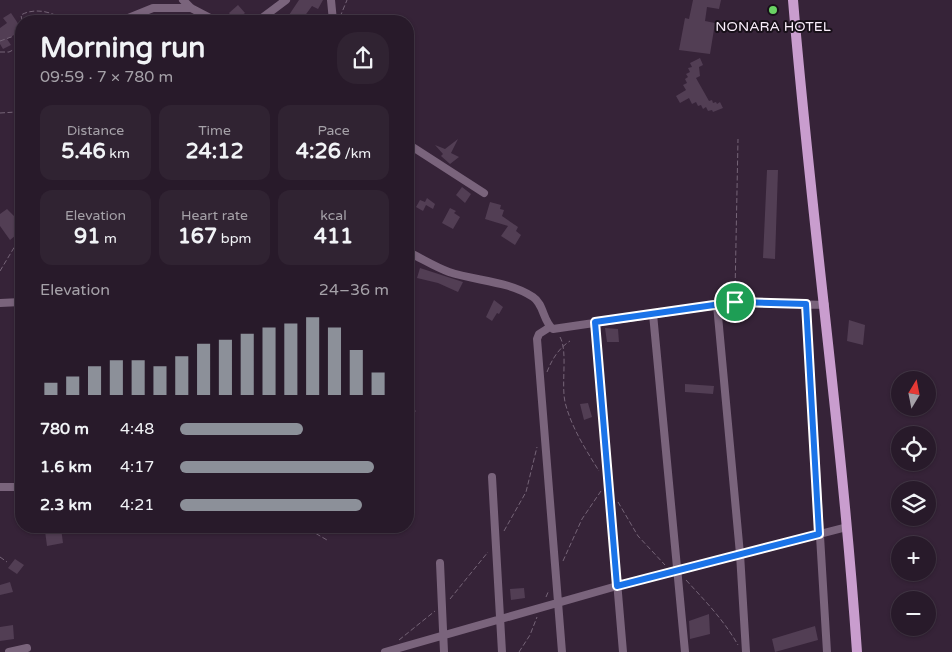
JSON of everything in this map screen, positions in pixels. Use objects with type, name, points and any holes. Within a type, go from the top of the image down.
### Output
[{"type":"main road","points":[[793,0],[803,118],[825,305],[847,527],[856,652]]},
{"type":"street","points":[[183,0],[191,8],[204,15]]},
{"type":"street","points":[[266,15],[286,0]]},
{"type":"street","points":[[332,0],[334,15]]},
{"type":"street","points":[[136,15],[153,8],[191,8]]},
{"type":"street","points":[[414,148],[484,193]]},
{"type":"street","points":[[414,255],[447,272],[502,285],[535,298],[544,311],[550,327]]},
{"type":"street","points":[[562,652],[537,339],[539,334],[550,327],[553,329],[735,302],[825,305]]},
{"type":"street","points":[[0,304],[15,303]]},
{"type":"street","points":[[806,304],[827,652]]},
{"type":"street","points":[[717,305],[740,554],[746,652]]},
{"type":"street","points":[[653,314],[685,652]]},
{"type":"street","points":[[595,322],[623,652]]},
{"type":"street","points":[[492,477],[502,652]]},
{"type":"street","points":[[0,487],[15,487]]},
{"type":"street","points":[[385,652],[617,586],[847,527]]},
{"type":"street","points":[[440,563],[444,652]]},
{"type":"street","points":[[9,652],[27,648]]},
{"type":"path","points":[[341,15],[347,0]]},
{"type":"path","points":[[21,15],[27,12],[52,13],[55,15]]},
{"type":"path","points":[[0,41],[15,36]]},
{"type":"path","points":[[0,52],[9,52],[15,49]]},
{"type":"path","points":[[0,113],[15,112]]},
{"type":"path","points":[[735,302],[738,139]]},
{"type":"path","points":[[0,271],[15,246]]},
{"type":"path","points":[[315,533],[327,540]]},
{"type":"path","points":[[0,557],[7,562]]},
{"type":"path","points":[[677,570],[707,600],[728,628],[741,652]]},
{"type":"building","points":[[299,0],[323,0],[318,9],[312,6],[305,15],[289,15]]},
{"type":"building","points":[[693,0],[721,0],[719,9],[707,7],[705,21],[715,23],[710,54],[679,50],[685,18],[689,19]]},
{"type":"building","points":[[238,5],[245,13],[242,15],[230,15],[229,13]]},
{"type":"building","points":[[11,13],[15,19],[15,34],[7,39],[11,45],[3,49],[0,44],[0,28],[7,23],[3,18]]},
{"type":"building","points":[[700,58],[703,65],[699,67],[700,76],[696,78],[709,101],[712,100],[713,103],[716,102],[717,104],[720,102],[723,108],[713,112],[712,110],[708,111],[706,107],[703,109],[696,102],[692,104],[689,98],[680,103],[676,96],[686,90],[683,85],[687,83],[685,79],[688,77],[686,74],[690,72],[688,68],[692,67],[690,63]]},
{"type":"building","points":[[458,139],[451,153],[459,157],[450,164],[441,156],[443,154],[435,145],[445,149]]},
{"type":"building","points":[[767,170],[778,170],[775,259],[763,258]]},
{"type":"building","points":[[462,187],[471,194],[465,203],[456,195]]},
{"type":"building","points":[[427,198],[435,204],[433,209],[426,205],[423,211],[416,207],[420,200],[425,202]]},
{"type":"building","points":[[490,202],[501,205],[500,209],[504,210],[502,216],[518,227],[516,231],[521,235],[515,245],[501,236],[508,226],[485,219]]},
{"type":"building","points":[[450,208],[456,211],[454,213],[460,217],[453,229],[442,223]]},
{"type":"building","points":[[7,209],[15,217],[15,236],[10,240],[0,226],[0,214]]},
{"type":"building","points":[[420,268],[463,282],[458,292],[438,283],[417,278]]},
{"type":"building","points":[[494,300],[503,307],[492,321],[486,317]]},
{"type":"building","points":[[849,320],[865,325],[863,345],[847,341]]},
{"type":"building","points":[[605,328],[618,329],[619,342],[607,342]]},
{"type":"building","points":[[685,384],[714,386],[713,394],[685,392]]},
{"type":"building","points":[[588,403],[592,417],[584,420],[580,404]]},
{"type":"building","points":[[45,533],[62,533],[63,543],[47,546]]},
{"type":"building","points":[[15,559],[24,565],[17,574],[8,568]]},
{"type":"building","points":[[10,582],[13,592],[0,595],[0,585]]},
{"type":"building","points":[[524,588],[525,598],[511,600],[510,589]]},
{"type":"building","points":[[709,614],[710,634],[690,639],[689,621]]},
{"type":"building","points":[[13,625],[14,639],[0,641],[0,627]]},
{"type":"building","points":[[815,626],[818,640],[775,652],[772,639]]},
{"type":"place","name":"NONARA HOTEL","points":[[773,10]]},
{"type":"route","points":[[735,302],[806,304],[819,534],[617,586],[595,322],[735,302]]}]
